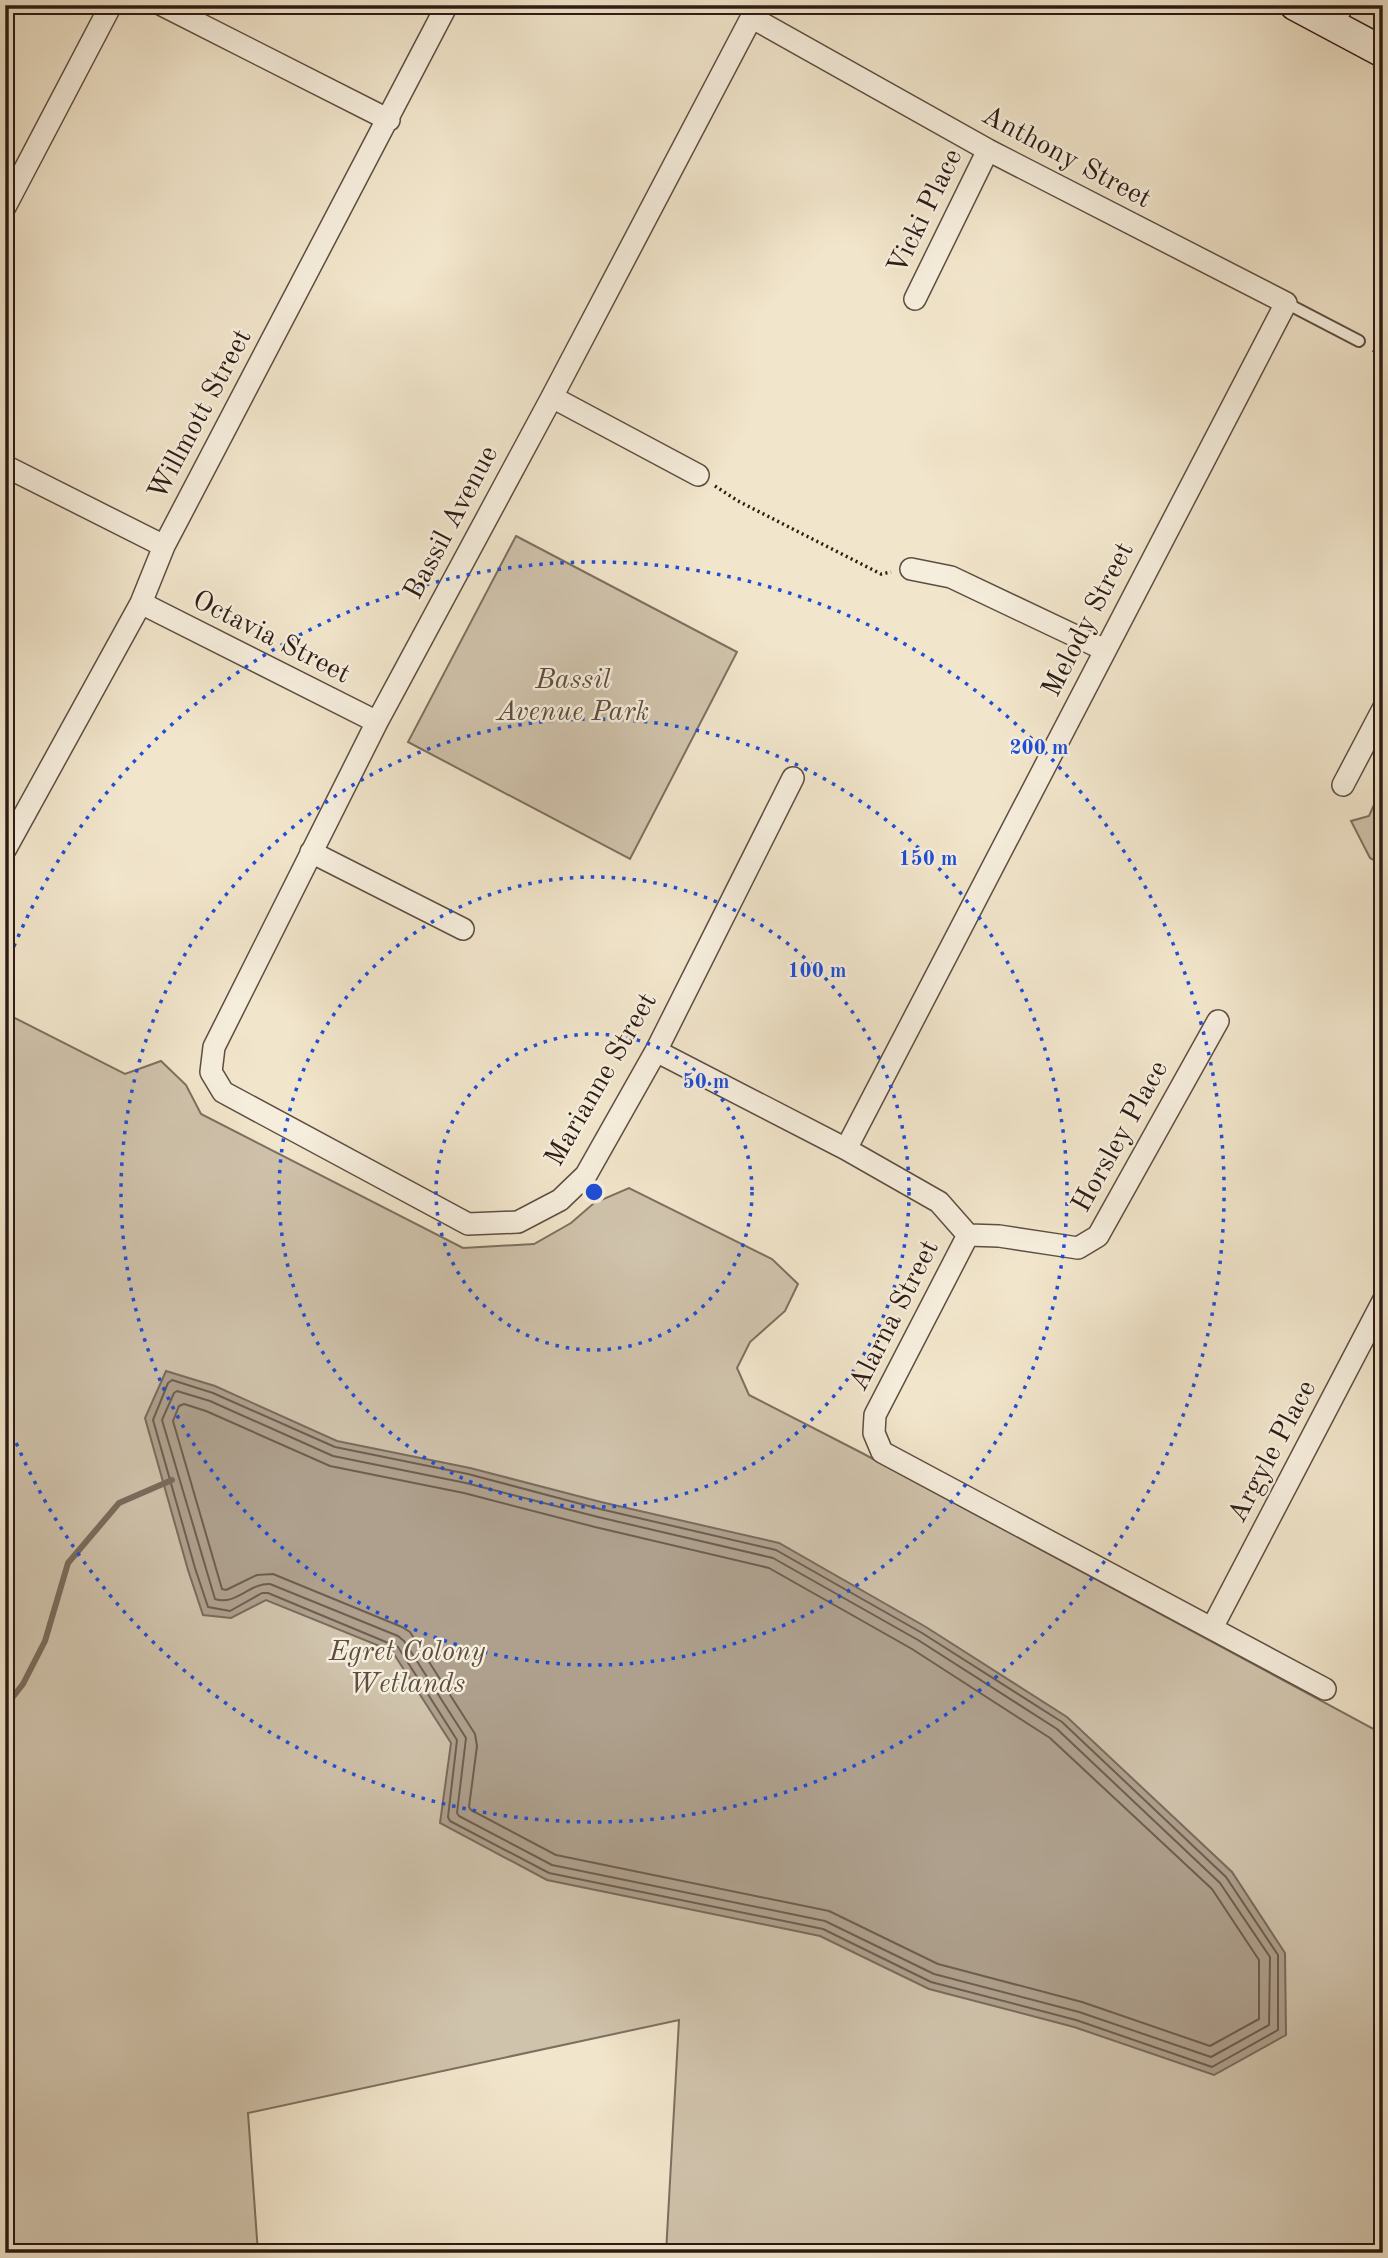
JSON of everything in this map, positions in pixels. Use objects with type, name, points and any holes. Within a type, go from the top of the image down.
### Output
[{"type":"main road","points":[[1295,5],[1338,15],[1383,52]]},
{"type":"street","points":[[5,208],[111,5]]},
{"type":"street","points":[[162,5],[388,120]]},
{"type":"street","name":"Willmott Street","points":[[7,842],[141,603],[164,546],[447,5]]},
{"type":"street","name":"Anthony Street","points":[[754,11],[988,149],[1286,303]]},
{"type":"street","name":"Bassil Avenue","points":[[211,1072],[214,1046],[377,722],[552,397],[754,11]]},
{"type":"street","name":"Vicki Place","points":[[915,299],[988,149]]},
{"type":"street","name":"Melody Street","points":[[846,1149],[1286,303]]},
{"type":"street","points":[[552,397],[698,475]]},
{"type":"street","points":[[5,466],[164,546]]},
{"type":"street","points":[[911,569],[951,577],[1105,650]]},
{"type":"street","name":"Octavia Street","points":[[141,603],[377,722]]},
{"type":"street","points":[[1343,785],[1383,709]]},
{"type":"street","name":"Marianne Street","points":[[211,1072],[223,1092],[468,1224],[518,1222],[560,1200],[586,1175],[656,1051],[793,778]]},
{"type":"street","points":[[312,852],[463,929]]},
{"type":"street","name":"Horsley Place","points":[[968,1235],[999,1236],[1078,1248],[1098,1236],[1218,1021]]},
{"type":"street","name":"Alarna Street","points":[[656,1051],[846,1149],[939,1202],[968,1235],[875,1415],[874,1433],[882,1452],[1325,1689]]},
{"type":"street","name":"Argyle Place","points":[[1212,1628],[1383,1301]]},
{"type":"lane","name":"Anthony Street","points":[[1286,303],[1359,341]]},
{"type":"path","points":[[698,475],[738,502],[881,573],[911,569]]},
{"type":"green space","name":"Bassil Avenue Park","points":[[516,536],[737,652],[630,859],[408,742]]},
{"type":"green space","points":[[1383,785],[1383,865],[1370,858],[1351,821],[1369,816]]},
{"type":"green space","name":"Egret Colony Wetlands","points":[[5,1013],[125,1074],[161,1061],[186,1085],[201,1114],[463,1248],[534,1244],[571,1223],[594,1203],[629,1188],[772,1259],[798,1284],[785,1311],[750,1342],[737,1368],[749,1395],[862,1453],[1383,1734],[1383,2253],[666,2253],[679,2020],[248,2113],[258,2253],[5,2253]]},
{"type":"water","points":[[166,1371],[215,1386],[337,1441],[470,1468],[601,1502],[779,1543],[926,1627],[1067,1717],[1232,1872],[1285,1953],[1286,2035],[1214,2075],[1074,2027],[929,1989],[820,1936],[547,1880],[440,1823],[451,1743],[392,1651],[266,1600],[231,1618],[203,1615],[145,1418]]},
{"type":"waterway","points":[[5,1707],[23,1684],[45,1641],[68,1563],[119,1503],[172,1480]]}]
